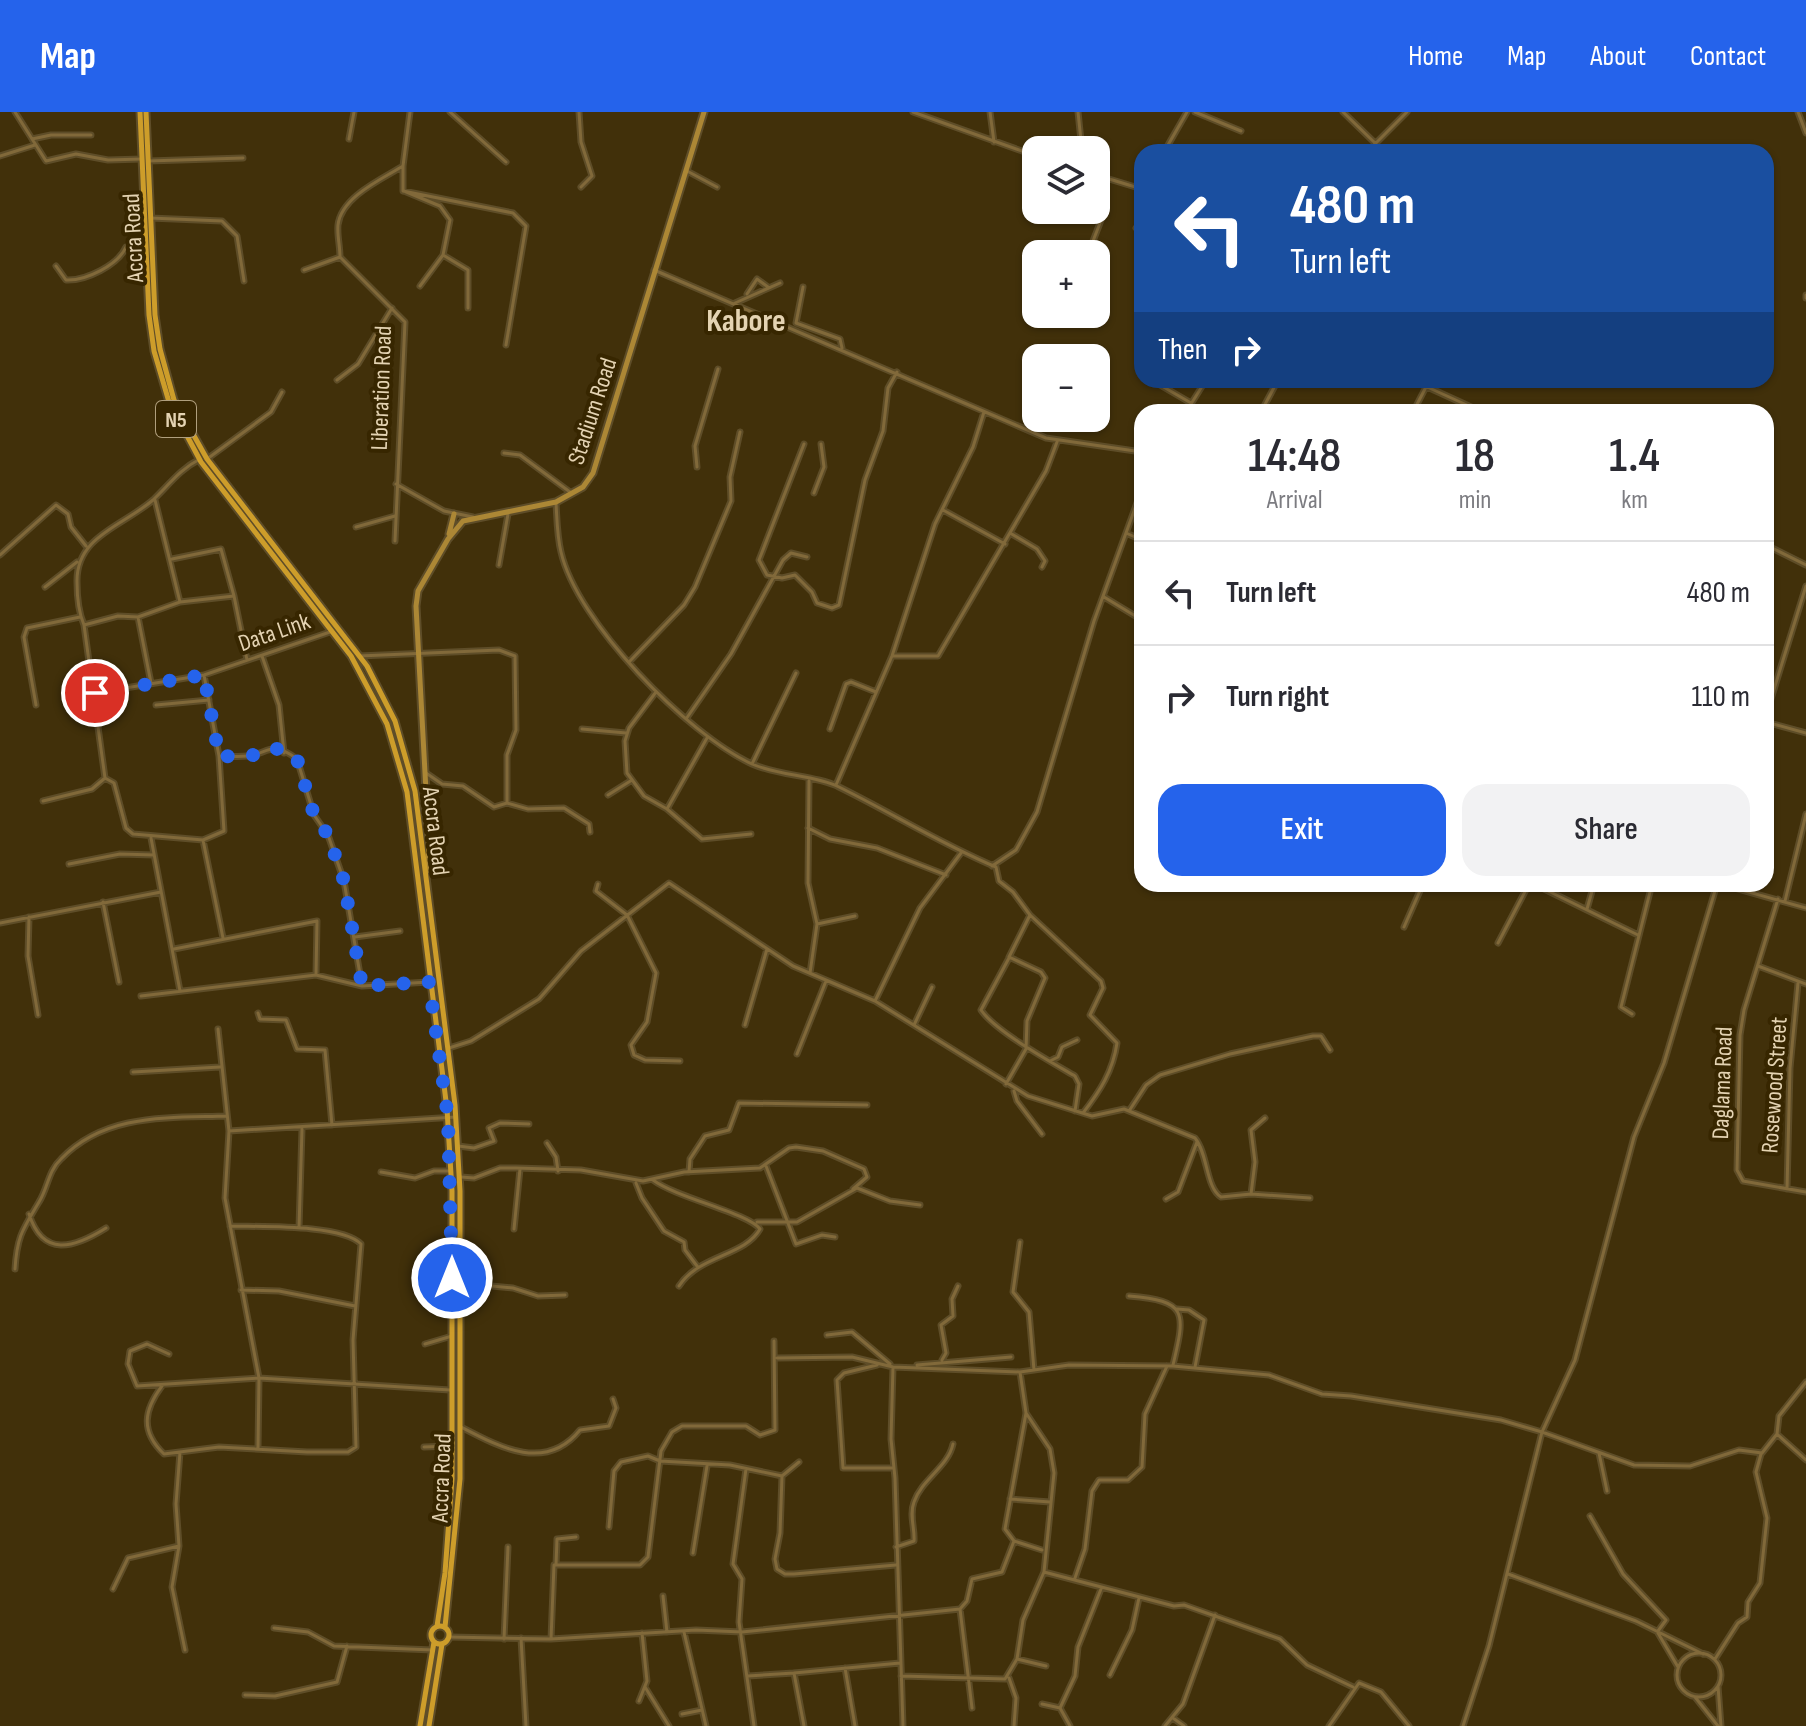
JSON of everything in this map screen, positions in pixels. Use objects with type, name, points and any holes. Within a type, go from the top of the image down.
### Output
[{"type":"main road","name":"Accra Road","points":[[140,112],[160,349],[182,419],[203,459],[359,656],[381,692],[405,752],[415,791],[456,1117],[460,1177],[461,1427],[458,1522],[445,1627],[449,1637]]},
{"type":"main road","name":"Accra Road","points":[[146,112],[145,246],[149,315],[159,372],[177,421],[333,631],[367,683],[387,724],[407,792],[448,1118],[451,1171],[454,1390],[450,1522],[437,1626],[431,1633],[434,1642],[420,1726]]},
{"type":"main road","name":"Stadium Road","points":[[473,517],[556,502],[573,494],[593,473],[704,112]]},
{"type":"main road","points":[[448,539],[454,514]]},
{"type":"main road","points":[[424,879],[429,834],[416,606],[418,591],[458,525],[473,517]]},
{"type":"main road","points":[[414,860],[429,834]]},
{"type":"main road","points":[[437,1626],[445,1627]]},
{"type":"main road","points":[[429,1726],[442,1644],[449,1637]]},
{"type":"main road","points":[[434,1642],[442,1644]]},
{"type":"street","points":[[15,112],[42,157],[51,162],[76,154],[108,160],[243,158]]},
{"type":"street","points":[[349,139],[354,112]]},
{"type":"street","points":[[403,191],[410,112]]},
{"type":"street","points":[[450,112],[506,162]]},
{"type":"street","points":[[579,112],[581,142],[592,176],[581,187]]},
{"type":"street","points":[[913,112],[1022,151]]},
{"type":"street","points":[[990,112],[994,142]]},
{"type":"street","points":[[1078,112],[1081,136]]},
{"type":"street","points":[[1169,144],[1187,112]]},
{"type":"street","points":[[1195,112],[1241,131]]},
{"type":"street","points":[[1343,112],[1375,143],[1407,112]]},
{"type":"street","points":[[1798,112],[1806,133]]},
{"type":"street","points":[[32,139],[51,135],[91,135]]},
{"type":"street","points":[[0,156],[35,145]]},
{"type":"street","points":[[304,270],[340,257],[338,225],[343,211],[375,181],[403,166]]},
{"type":"street","points":[[687,171],[717,187]]},
{"type":"street","points":[[1110,180],[1134,186]]},
{"type":"street","points":[[403,191],[440,206],[450,220],[443,255],[420,286]]},
{"type":"street","points":[[403,191],[513,213],[526,226],[506,345]]},
{"type":"street","points":[[150,218],[222,221],[237,236],[244,281]]},
{"type":"street","points":[[56,266],[66,280],[75,280],[115,264],[126,247],[145,246]]},
{"type":"street","points":[[443,255],[468,270],[468,308]]},
{"type":"street","name":"Liberation Road","points":[[340,257],[393,306],[405,322],[395,541]]},
{"type":"street","points":[[654,270],[1057,442],[1134,451]]},
{"type":"street","points":[[745,297],[757,279],[768,287]]},
{"type":"street","points":[[735,303],[780,283]]},
{"type":"street","points":[[803,287],[794,319],[843,341],[842,348]]},
{"type":"street","points":[[337,380],[358,364],[393,306]]},
{"type":"street","points":[[697,467],[695,446],[718,369]]},
{"type":"street","points":[[804,444],[779,515],[759,556],[763,572],[772,577],[795,575],[812,592],[817,603],[832,608],[839,605],[865,480],[883,431],[888,388],[897,372]]},
{"type":"street","points":[[1165,388],[1191,403],[1201,388]]},
{"type":"street","points":[[1429,388],[1464,404]]},
{"type":"street","points":[[105,778],[93,698],[95,693],[77,600],[79,561],[86,546],[154,498],[170,481],[271,412],[282,392]]},
{"type":"street","points":[[836,785],[892,656],[943,510],[984,412]]},
{"type":"street","points":[[630,661],[684,605],[695,587],[731,501],[730,477],[740,432]]},
{"type":"street","points":[[892,656],[938,656],[1046,471],[1057,442]]},
{"type":"street","points":[[814,493],[826,457],[821,444]]},
{"type":"street","points":[[504,453],[520,455],[573,494]]},
{"type":"street","points":[[396,484],[420,500],[454,514],[473,517]]},
{"type":"street","points":[[154,498],[180,602]]},
{"type":"street","points":[[556,502],[561,553],[586,610],[656,692],[707,738],[752,764],[809,781],[836,785],[961,853],[992,866],[999,881],[1013,892],[1030,915],[1101,981],[1103,988],[1090,1015],[1117,1043],[1107,1080],[1083,1113]]},
{"type":"street","points":[[0,555],[56,505],[68,514],[71,527],[86,546]]},
{"type":"street","points":[[943,510],[1005,544]]},
{"type":"street","points":[[992,866],[1016,850],[1037,812],[1103,596],[1134,511]]},
{"type":"street","points":[[499,565],[508,513]]},
{"type":"street","points":[[356,527],[395,516]]},
{"type":"street","points":[[1010,533],[1040,551],[1045,561],[1042,567]]},
{"type":"street","points":[[1126,533],[1134,536]]},
{"type":"street","points":[[170,560],[221,549],[247,660]]},
{"type":"street","points":[[1774,549],[1806,565]]},
{"type":"street","points":[[686,719],[731,654],[772,577],[791,553],[807,557]]},
{"type":"street","points":[[45,587],[79,561]]},
{"type":"street","points":[[1774,679],[1806,586]]},
{"type":"street","points":[[84,625],[118,616],[138,617],[180,602],[234,596]]},
{"type":"street","points":[[1103,596],[1134,615]]},
{"type":"street","points":[[36,705],[24,637],[27,628],[80,617]]},
{"type":"street","points":[[138,617],[151,683]]},
{"type":"street","name":"Data Link","points":[[95,693],[204,675],[333,631]]},
{"type":"street","points":[[359,656],[499,650],[515,656],[516,730],[507,755],[507,803]]},
{"type":"street","points":[[262,656],[279,705],[284,753]]},
{"type":"street","points":[[752,764],[796,673]]},
{"type":"street","points":[[105,778],[114,783],[128,832],[151,838],[203,840],[224,831],[219,756],[204,675]]},
{"type":"street","points":[[830,729],[846,684],[851,682],[876,692]]},
{"type":"street","points":[[656,692],[627,734],[624,761],[632,780],[644,796],[667,809],[702,839],[751,834]]},
{"type":"street","points":[[156,705],[209,700]]},
{"type":"street","points":[[1774,724],[1806,733]]},
{"type":"street","points":[[582,729],[627,734]]},
{"type":"street","points":[[667,809],[707,738]]},
{"type":"street","points":[[219,756],[249,756],[261,749],[275,748],[297,759],[314,815],[328,835],[344,881],[362,986]]},
{"type":"street","points":[[426,773],[442,784],[463,786],[494,807],[507,803],[528,809],[569,809],[589,824],[590,832]]},
{"type":"street","points":[[43,801],[92,789],[105,778]]},
{"type":"street","points":[[608,795],[632,780]]},
{"type":"street","points":[[809,781],[808,883],[817,924],[810,973]]},
{"type":"street","points":[[1785,901],[1806,814]]},
{"type":"street","points":[[808,828],[830,839],[877,848],[946,875]]},
{"type":"street","points":[[151,838],[180,992]]},
{"type":"street","points":[[203,840],[223,940]]},
{"type":"street","points":[[875,1001],[920,908],[961,853]]},
{"type":"street","points":[[69,864],[120,854],[154,855]]},
{"type":"street","points":[[438,1050],[471,1041],[539,999],[581,951],[669,883],[767,949],[826,981],[875,1001],[1014,1089],[1092,1116],[1120,1109],[1129,1111],[1198,1140],[1216,1194],[1310,1198]]},
{"type":"street","points":[[598,884],[596,891],[627,915],[656,980],[647,1022],[631,1045],[634,1055],[645,1060],[680,1061]]},
{"type":"street","points":[[0,923],[161,892]]},
{"type":"street","points":[[1404,927],[1419,892]]},
{"type":"street","points":[[1498,943],[1525,892]]},
{"type":"street","points":[[1548,892],[1638,935]]},
{"type":"street","points":[[1587,909],[1592,892]]},
{"type":"street","points":[[1632,1014],[1621,1007],[1650,892]]},
{"type":"street","points":[[1463,1726],[1508,1574],[1542,1432],[1575,1360],[1634,1137],[1664,1063],[1716,892]]},
{"type":"street","points":[[1750,892],[1806,908]]},
{"type":"street","name":"Daglama Road","points":[[1778,899],[1740,1035],[1739,1178],[1787,1189]]},
{"type":"street","points":[[103,902],[119,982]]},
{"type":"street","points":[[1030,915],[981,1010],[1021,1040],[1026,1049],[1075,1076],[1079,1084],[1075,1111]]},
{"type":"street","points":[[817,924],[855,916]]},
{"type":"street","points":[[29,917],[28,956],[38,1015]]},
{"type":"street","points":[[174,949],[317,921],[316,975]]},
{"type":"street","points":[[355,937],[400,931]]},
{"type":"street","points":[[745,1025],[767,949]]},
{"type":"street","points":[[1006,1084],[1026,1049],[1027,1021],[1045,978],[1041,972],[1009,957]]},
{"type":"street","points":[[1757,966],[1806,984]]},
{"type":"street","points":[[141,996],[316,975],[362,986],[429,982]]},
{"type":"street","points":[[797,1054],[826,981]]},
{"type":"street","name":"Rosewood Street","points":[[1787,1189],[1790,1068],[1798,983]]},
{"type":"street","points":[[914,1025],[932,987]]},
{"type":"street","points":[[258,1013],[260,1019],[286,1020],[297,1049],[325,1050],[332,1125]]},
{"type":"street","points":[[218,1029],[229,1131],[225,1198],[259,1378],[258,1448]]},
{"type":"street","points":[[1129,1111],[1146,1085],[1177,1069],[1313,1036],[1321,1036],[1330,1050]]},
{"type":"street","points":[[1050,1061],[1058,1057],[1062,1047],[1077,1040]]},
{"type":"street","points":[[133,1072],[220,1067]]},
{"type":"street","points":[[1014,1089],[1017,1101],[1042,1134]]},
{"type":"street","points":[[689,1172],[693,1151],[705,1136],[729,1130],[739,1103],[867,1105]]},
{"type":"street","points":[[15,1269],[18,1236],[39,1202],[50,1173],[86,1137],[133,1119],[227,1116]]},
{"type":"street","points":[[229,1131],[456,1117]]},
{"type":"street","points":[[1251,1194],[1255,1162],[1251,1130],[1265,1118]]},
{"type":"street","points":[[458,1146],[474,1148],[494,1141],[489,1128],[495,1124],[529,1124]]},
{"type":"street","points":[[299,1228],[303,1189],[299,1144],[302,1128]]},
{"type":"street","points":[[1166,1199],[1178,1192],[1198,1140]]},
{"type":"street","points":[[547,1143],[556,1157],[558,1171]]},
{"type":"street","points":[[460,1177],[481,1177],[500,1168],[581,1170],[636,1182],[689,1172],[766,1166],[789,1148],[823,1151],[868,1173],[853,1189],[824,1209],[790,1224],[754,1221],[683,1195],[653,1180]]},
{"type":"street","points":[[766,1166],[797,1245],[822,1235],[835,1237]]},
{"type":"street","points":[[514,1229],[520,1169]]},
{"type":"street","points":[[381,1172],[415,1178],[434,1171],[451,1171]]},
{"type":"street","points":[[636,1182],[642,1198],[664,1231],[684,1242],[685,1250],[697,1266]]},
{"type":"street","points":[[853,1189],[862,1189],[890,1201],[920,1205]]},
{"type":"street","points":[[1787,1189],[1806,1192]]},
{"type":"street","points":[[29,1214],[34,1229],[45,1241],[61,1246],[82,1244],[106,1228]]},
{"type":"street","points":[[679,1286],[697,1266],[752,1240],[760,1230],[754,1221]]},
{"type":"street","points":[[162,1386],[146,1412],[150,1438],[164,1454],[219,1447],[353,1451],[356,1441],[355,1306],[362,1253],[359,1241],[299,1228],[230,1226]]},
{"type":"street","points":[[1020,1242],[1013,1292],[1029,1312],[1034,1370]]},
{"type":"street","points":[[460,1283],[513,1288],[538,1296],[565,1295]]},
{"type":"street","points":[[942,1360],[946,1353],[941,1325],[953,1316],[952,1299],[958,1286]]},
{"type":"street","points":[[241,1290],[279,1291],[355,1306]]},
{"type":"street","points":[[1129,1296],[1164,1299],[1177,1309],[1189,1310],[1204,1320],[1195,1367]]},
{"type":"street","points":[[1173,1366],[1182,1326],[1177,1309]]},
{"type":"street","points":[[827,1335],[852,1332],[893,1367]]},
{"type":"street","points":[[425,1344],[452,1336]]},
{"type":"street","points":[[556,1565],[629,1566],[645,1560],[652,1537],[663,1444],[682,1426],[746,1426],[760,1435],[775,1430],[777,1358],[774,1341]]},
{"type":"street","points":[[169,1354],[147,1344],[130,1351],[128,1364],[137,1386],[259,1378],[454,1390]]},
{"type":"street","points":[[777,1358],[852,1357],[893,1367],[1020,1372],[1069,1365],[1195,1367],[1269,1375],[1322,1394],[1501,1420],[1627,1464],[1680,1466],[1739,1450],[1762,1453]]},
{"type":"street","points":[[914,1366],[942,1360],[1011,1357]]},
{"type":"street","points":[[878,1365],[844,1373],[837,1380],[843,1468],[893,1468]]},
{"type":"street","points":[[1075,1578],[1085,1549],[1095,1485],[1106,1478],[1128,1480],[1142,1467],[1145,1414],[1167,1366]]},
{"type":"street","points":[[893,1367],[890,1389],[903,1726]]},
{"type":"street","points":[[1020,1372],[1026,1413],[1005,1529],[1014,1541],[1044,1551]]},
{"type":"street","points":[[1715,1659],[1738,1623],[1747,1617],[1748,1602],[1759,1586],[1767,1518],[1756,1472],[1762,1453],[1777,1434],[1779,1416],[1806,1382]]},
{"type":"street","points":[[461,1427],[514,1452],[554,1451],[573,1441],[580,1430],[609,1426],[616,1408],[613,1399]]},
{"type":"street","points":[[1014,1726],[1016,1698],[1009,1678],[1017,1659],[1023,1620],[1044,1572],[1054,1460],[1026,1413]]},
{"type":"street","points":[[1777,1434],[1806,1460]]},
{"type":"street","points":[[896,1547],[914,1541],[914,1502],[926,1480],[949,1457],[953,1444]]},
{"type":"street","points":[[424,1447],[453,1446]]},
{"type":"street","points":[[180,1452],[176,1504],[179,1546],[172,1587],[185,1650]]},
{"type":"street","points":[[1599,1453],[1607,1491]]},
{"type":"street","points":[[609,1527],[617,1464],[645,1456],[660,1461],[746,1469],[782,1476]]},
{"type":"street","points":[[799,1462],[782,1476],[780,1533],[775,1559],[777,1569],[794,1574],[896,1565]]},
{"type":"street","points":[[693,1553],[707,1465]]},
{"type":"street","points":[[746,1469],[733,1557],[742,1579],[742,1632],[754,1726]]},
{"type":"street","points":[[1010,1499],[1051,1502]]},
{"type":"street","points":[[1590,1516],[1623,1574],[1666,1620],[1658,1633]]},
{"type":"street","points":[[551,1639],[557,1539],[576,1537]]},
{"type":"street","points":[[449,1637],[551,1639],[684,1631],[742,1632],[901,1618],[960,1609],[967,1601],[972,1579],[1002,1572],[1014,1541]]},
{"type":"street","points":[[113,1589],[128,1558],[179,1546]]},
{"type":"street","points":[[504,1639],[508,1547]]},
{"type":"street","points":[[1044,1572],[1075,1578],[1101,1589],[1174,1606],[1184,1605],[1280,1639],[1307,1665],[1353,1687]]},
{"type":"street","points":[[1508,1574],[1715,1659],[1721,1671],[1718,1686],[1719,1726]]},
{"type":"street","points":[[1060,1708],[1075,1676],[1078,1647],[1101,1589]]},
{"type":"street","points":[[663,1596],[667,1632]]},
{"type":"street","points":[[1110,1675],[1132,1630],[1139,1597]]},
{"type":"street","points":[[960,1609],[972,1708]]},
{"type":"street","points":[[1165,1726],[1183,1704],[1215,1615]]},
{"type":"street","points":[[274,1628],[308,1632],[334,1646],[433,1650]]},
{"type":"street","points":[[684,1631],[706,1726]]},
{"type":"street","points":[[639,1701],[648,1669],[642,1633]]},
{"type":"street","points":[[1658,1633],[1679,1669],[1679,1684],[1695,1697],[1719,1726]]},
{"type":"street","points":[[521,1638],[526,1726]]},
{"type":"street","points":[[245,1695],[275,1696],[337,1682],[347,1646]]},
{"type":"street","points":[[1679,1669],[1688,1656],[1703,1654]]},
{"type":"street","points":[[1017,1659],[1046,1666]]},
{"type":"street","points":[[748,1676],[900,1663]]},
{"type":"street","points":[[845,1668],[855,1726]]},
{"type":"street","points":[[794,1673],[804,1726]]},
{"type":"street","points":[[901,1676],[1009,1678]]},
{"type":"street","points":[[1329,1726],[1353,1687],[1362,1683],[1381,1692],[1409,1726]]},
{"type":"street","points":[[1695,1697],[1706,1696],[1718,1686]]},
{"type":"street","points":[[645,1687],[669,1726]]},
{"type":"street","points":[[1042,1704],[1060,1708],[1070,1726]]},
{"type":"street","points":[[682,1714],[702,1710]]},
{"type":"street","points":[[1173,1718],[1184,1726]]},
{"type":"district","name":"Kabore","points":[[746,320]]},
{"type":"route","points":[[95,693],[204,675],[219,756],[249,756],[261,749],[275,748],[297,759],[314,815],[328,835],[344,881],[362,986],[429,982],[448,1118],[452,1278]]}]
